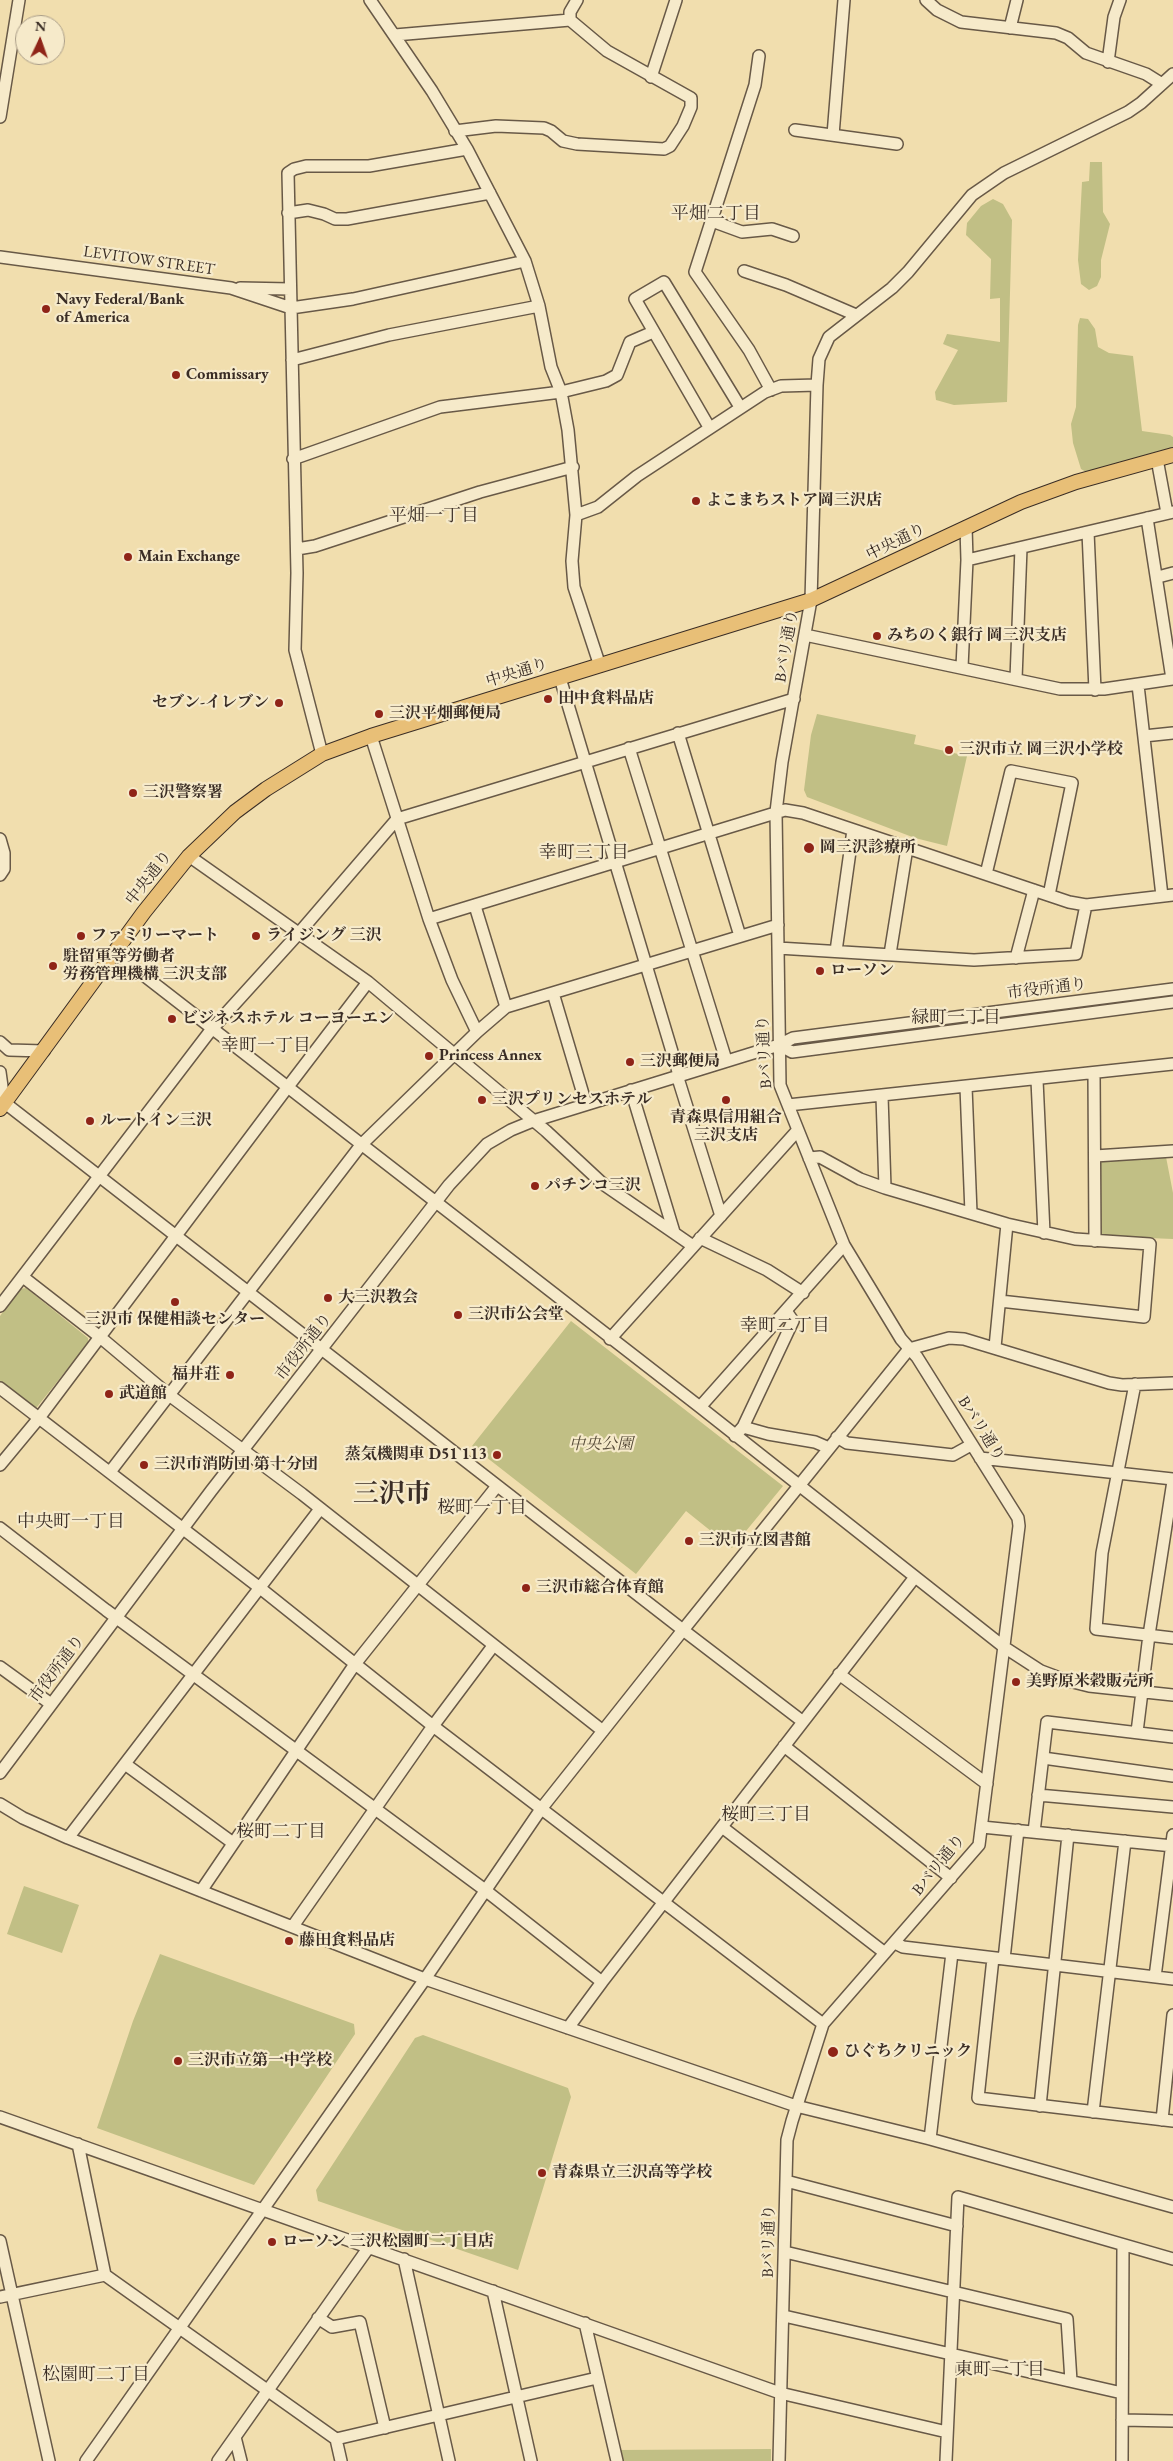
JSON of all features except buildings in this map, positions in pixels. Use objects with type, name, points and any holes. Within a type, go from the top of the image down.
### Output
[{"type":"main road","name":"中央通り","points":[[2,1101],[44,1051],[115,953],[189,856],[235,812],[266,789],[322,754],[372,736],[811,600],[1021,502],[1067,485],[1173,455]]},
{"type":"street","points":[[0,117],[19,0]]},
{"type":"street","points":[[370,0],[395,35],[467,149],[525,261],[538,306],[551,367],[561,392],[568,430],[576,515],[572,561],[574,587],[600,666]]},
{"type":"street","points":[[570,20],[570,12],[577,0]]},
{"type":"street","points":[[651,77],[676,0]]},
{"type":"street","points":[[833,135],[844,0]]},
{"type":"street","points":[[926,0],[937,10],[961,22],[1056,33],[1068,38],[1086,53],[1146,74],[1162,84]]},
{"type":"street","points":[[1010,28],[1017,0]]},
{"type":"street","points":[[1108,62],[1114,17],[1120,0]]},
{"type":"street","points":[[395,35],[570,20],[607,51],[691,98],[691,107],[683,126],[670,146],[664,149],[576,144],[563,141],[552,131],[544,128],[496,126],[455,131]]},
{"type":"street","points":[[758,56],[755,85],[695,272],[749,350],[771,390]]},
{"type":"street","name":"Bバリ通り","points":[[779,2461],[787,2140],[823,2024],[979,1845],[1019,1526],[1018,1518],[844,1246],[797,1132],[780,1085],[776,812],[811,600],[819,358],[829,337],[908,272],[972,195],[1004,173],[1128,112],[1141,103],[1173,74]]},
{"type":"street","points":[[795,130],[897,144]]},
{"type":"street","points":[[322,754],[295,650],[297,549],[293,459],[288,173],[294,169],[319,165],[375,165],[467,149]]},
{"type":"street","points":[[288,214],[308,210],[335,219],[348,219],[490,192]]},
{"type":"street","points":[[712,221],[742,232],[772,230],[793,236]]},
{"type":"street","name":"LEVITOW STREET","points":[[0,257],[231,288],[291,308]]},
{"type":"street","points":[[291,308],[353,299],[525,261]]},
{"type":"street","points":[[744,271],[786,285],[856,315]]},
{"type":"street","points":[[709,427],[653,332],[636,299],[664,282],[740,406]]},
{"type":"street","points":[[231,288],[290,289]]},
{"type":"street","points":[[292,360],[389,335],[538,306]]},
{"type":"street","points":[[293,459],[440,407],[561,392],[606,381],[617,374],[630,342],[653,332]]},
{"type":"street","points":[[576,515],[598,507],[637,476],[740,406],[771,390],[798,384],[817,385]]},
{"type":"street","points":[[967,560],[1170,513],[1156,459]]},
{"type":"street","points":[[297,549],[315,546],[480,492],[572,467]]},
{"type":"street","points":[[805,635],[1060,689],[1095,690],[1173,679],[1147,518]]},
{"type":"street","points":[[962,667],[967,560],[966,527]]},
{"type":"street","points":[[1088,532],[1095,690]]},
{"type":"street","points":[[1016,679],[1021,548]]},
{"type":"street","points":[[1158,577],[1173,573]]},
{"type":"street","points":[[560,678],[721,1216]]},
{"type":"street","points":[[428,919],[785,810],[803,813],[1048,895],[1086,905],[1168,896],[1138,685]]},
{"type":"street","points":[[0,1306],[212,1030],[397,819],[794,699]]},
{"type":"street","points":[[678,733],[740,936]]},
{"type":"street","points":[[1144,736],[1173,733]]},
{"type":"street","points":[[372,736],[428,919],[452,980],[477,1032]]},
{"type":"street","points":[[629,748],[726,1060]]},
{"type":"street","points":[[986,874],[1011,771],[1072,783],[1048,895]]},
{"type":"street","points":[[836,951],[853,830]]},
{"type":"street","points":[[0,838],[4,853],[4,869],[0,875]]},
{"type":"street","points":[[890,954],[907,848]]},
{"type":"street","points":[[189,856],[368,982],[533,1121],[603,1184],[674,1232],[767,1270],[803,1293]]},
{"type":"street","points":[[1016,958],[1034,890]]},
{"type":"street","points":[[778,948],[967,959],[1076,954],[1086,905]]},
{"type":"street","points":[[475,906],[506,1007]]},
{"type":"street","points":[[110,1472],[361,1145],[477,1032],[506,1007],[778,925]]},
{"type":"street","points":[[115,953],[610,1339],[700,1407],[739,1431],[798,1487],[1004,1647],[1041,1671],[1065,1680],[1089,1686],[1173,1695]]},
{"type":"street","points":[[0,1465],[39,1418],[286,1088],[368,982]]},
{"type":"street","name":"市役所通り","points":[[0,1773],[50,1704],[244,1450],[470,1160],[487,1144],[511,1130],[533,1121],[779,1045],[793,1038],[1173,989]]},
{"type":"street","points":[[553,993],[586,1104]]},
{"type":"street","name":"市役所通り","points":[[779,1045],[792,1052],[1173,1002]]},
{"type":"street","points":[[0,1042],[9,1050],[44,1051]]},
{"type":"street","points":[[788,1105],[1037,1080],[1173,1064]]},
{"type":"street","points":[[0,1072],[2,1101],[802,1721]]},
{"type":"street","points":[[1094,1073],[1096,1241]]},
{"type":"street","points":[[1037,1080],[1044,1233]]},
{"type":"street","points":[[966,1087],[971,1214]]},
{"type":"street","points":[[630,1090],[674,1232]]},
{"type":"street","points":[[882,1096],[884,1188]]},
{"type":"street","points":[[610,1339],[797,1132]]},
{"type":"street","points":[[1095,1156],[1173,1151]]},
{"type":"street","points":[[809,1158],[820,1157],[860,1179],[884,1188],[1007,1224],[1044,1233],[1096,1241],[1150,1244],[1144,1317],[1000,1301]]},
{"type":"street","points":[[995,1347],[1007,1224]]},
{"type":"street","points":[[700,1407],[844,1246]]},
{"type":"street","points":[[23,1277],[100,1337],[169,1395],[244,1450],[603,1731]]},
{"type":"street","points":[[739,1431],[793,1321],[786,1311]]},
{"type":"street","points":[[86,2461],[425,1979],[541,1810],[909,1349],[926,1342],[949,1338],[995,1347],[1109,1383],[1173,1383]]},
{"type":"street","points":[[1135,1384],[1102,1553],[1096,1629],[1173,1638]]},
{"type":"street","points":[[0,1388],[260,1588],[541,1810],[665,1902],[823,2024]]},
{"type":"street","points":[[739,1431],[816,1442],[829,1448]]},
{"type":"street","points":[[837,1437],[847,1443],[953,1455],[971,1445]]},
{"type":"street","points":[[980,1458],[1173,1480],[1149,1635],[1137,1732]]},
{"type":"street","points":[[201,1891],[355,1664],[416,1585],[497,1486]]},
{"type":"street","points":[[68,1838],[320,1509]]},
{"type":"street","points":[[0,1528],[485,1890],[602,1982]]},
{"type":"street","points":[[568,2028],[914,1577]]},
{"type":"street","points":[[292,1926],[433,1726],[493,1646]]},
{"type":"street","points":[[0,1667],[50,1704]]},
{"type":"street","points":[[839,1674],[987,1784]]},
{"type":"street","points":[[1034,1832],[1047,1722],[1173,1737]]},
{"type":"street","points":[[784,1746],[951,1878]]},
{"type":"street","points":[[1043,1758],[1173,1776]]},
{"type":"street","points":[[125,1764],[233,1843]]},
{"type":"street","points":[[1038,1795],[1173,1807]]},
{"type":"street","points":[[0,1804],[23,1818],[68,1838],[425,1979],[796,2106],[930,2139],[1173,2207]]},
{"type":"street","points":[[722,1827],[886,1953]]},
{"type":"street","points":[[982,1827],[1125,1841],[1173,1842],[1155,1977]]},
{"type":"street","points":[[1018,1830],[978,2098],[1167,2120],[1173,2014]]},
{"type":"street","points":[[1040,2106],[1068,1836]]},
{"type":"street","points":[[1093,2112],[1125,1841]]},
{"type":"street","points":[[895,1943],[903,1947],[1173,1979]]},
{"type":"street","points":[[930,2139],[952,1953]]},
{"type":"street","points":[[0,2117],[780,2392],[947,2432]]},
{"type":"street","points":[[78,2144],[105,2274],[336,2439],[341,2461]]},
{"type":"street","points":[[786,2181],[957,2226]]},
{"type":"street","points":[[946,2461],[952,2292],[958,2197],[1173,2259]]},
{"type":"street","points":[[0,2241],[6,2296],[48,2461]]},
{"type":"street","points":[[1122,2461],[1124,2245]]},
{"type":"street","points":[[218,2461],[369,2247]]},
{"type":"street","points":[[785,2252],[1067,2319],[1071,2381]]},
{"type":"street","points":[[404,2260],[449,2461]]},
{"type":"street","points":[[6,2296],[105,2274]]},
{"type":"street","points":[[493,2291],[531,2461]]},
{"type":"street","points":[[784,2316],[1122,2393]]},
{"type":"street","points":[[318,2318],[332,2327],[360,2322],[385,2428]]},
{"type":"street","points":[[585,2323],[596,2378],[617,2461]]},
{"type":"street","points":[[336,2439],[596,2378]]},
{"type":"street","points":[[1122,2420],[1173,2421]]},
{"type":"street","points":[[235,2437],[241,2461]]},
{"type":"green space","points":[[1090,162],[1102,162],[1103,212],[1110,224],[1101,260],[1101,277],[1097,286],[1089,290],[1081,284],[1078,260],[1082,182],[1089,181]]},
{"type":"green space","points":[[993,199],[1003,204],[1012,220],[1007,402],[954,405],[936,400],[935,392],[958,350],[943,344],[947,334],[1000,342],[1000,298],[990,299],[991,259],[966,235],[967,223],[981,206]]},
{"type":"green space","points":[[1080,318],[1088,319],[1095,329],[1098,347],[1109,353],[1133,356],[1142,431],[1170,435],[1173,437],[1173,447],[1086,472],[1081,469],[1073,443],[1071,424],[1076,407],[1078,325]]},
{"type":"green space","points":[[817,714],[916,735],[914,744],[967,756],[947,846],[915,838],[807,797],[804,790],[811,735]]},
{"type":"green space","points":[[1166,1157],[1173,1193],[1173,1239],[1100,1236],[1099,1162]]},
{"type":"green space","points":[[26,1288],[88,1338],[88,1343],[37,1407],[33,1408],[0,1382],[0,1316],[20,1289]]},
{"type":"green space","name":"中央公園","points":[[571,1321],[783,1486],[732,1548],[686,1511],[636,1574],[472,1446]]},
{"type":"green space","points":[[24,1886],[79,1905],[62,1953],[7,1934]]},
{"type":"green space","points":[[160,1954],[354,2024],[355,2034],[254,2185],[97,2128],[133,2021]]},
{"type":"green space","points":[[423,2035],[568,2088],[571,2097],[518,2270],[318,2201],[316,2190],[415,2038]]},
{"type":"green space","points":[[771,2449],[771,2461],[622,2461],[620,2450]]},
{"type":"place","name":"Navy Federal/Bank of America","points":[[46,309]]},
{"type":"place","name":"Commissary","points":[[176,375]]},
{"type":"place","name":"よこまちストア岡三沢店","points":[[696,501]]},
{"type":"place","name":"Main Exchange","points":[[128,557]]},
{"type":"place","name":"みちのく銀行 岡三沢支店","points":[[877,636]]},
{"type":"place","name":"田中食料品店","points":[[548,699]]},
{"type":"place","name":"セブン-イレブン","points":[[279,703]]},
{"type":"place","name":"三沢平畑郵便局","points":[[379,714]]},
{"type":"place","name":"三沢市立 岡三沢小学校","points":[[949,750]]},
{"type":"place","name":"三沢警察署","points":[[133,793]]},
{"type":"place","name":"岡三沢診療所","points":[[809,848]]},
{"type":"place","name":"ファミリーマート","points":[[81,936]]},
{"type":"place","name":"ライジング 三沢","points":[[256,936]]},
{"type":"place","name":"駐留軍等労働者 労務管理機構 三沢支部","points":[[53,966]]},
{"type":"place","name":"ローソン","points":[[820,971]]},
{"type":"place","name":"ビジネスホテル コーヨーエン","points":[[172,1019]]},
{"type":"place","name":"Princess Annex","points":[[429,1056]]},
{"type":"place","name":"三沢郵便局","points":[[630,1062]]},
{"type":"place","name":"三沢プリンセスホテル","points":[[482,1100]]},
{"type":"place","name":"青森県信用組合 三沢支店","points":[[726,1100]]},
{"type":"place","name":"ルートイン三沢","points":[[90,1121]]},
{"type":"place","name":"パチンコ三沢","points":[[535,1186]]},
{"type":"place","name":"大三沢教会","points":[[328,1298]]},
{"type":"place","name":"三沢市 保健相談センター","points":[[175,1302]]},
{"type":"place","name":"三沢市公会堂","points":[[458,1315]]},
{"type":"place","name":"福井荘","points":[[230,1375]]},
{"type":"place","name":"武道館","points":[[109,1394]]},
{"type":"place","name":"蒸気機関車 D51 113","points":[[497,1455]]},
{"type":"place","name":"三沢市消防団 第十分団","points":[[144,1465]]},
{"type":"place","name":"三沢市立図書館","points":[[689,1541]]},
{"type":"place","name":"三沢市総合体育館","points":[[526,1588]]},
{"type":"place","name":"美野原米穀販売所","points":[[1016,1682]]},
{"type":"place","name":"藤田食料品店","points":[[289,1941]]},
{"type":"place","name":"ひぐちクリニック","points":[[833,2052]]},
{"type":"place","name":"三沢市立第一中学校","points":[[178,2061]]},
{"type":"place","name":"青森県立三沢高等学校","points":[[542,2173]]},
{"type":"place","name":"ローソン 三沢松園町二丁目店","points":[[272,2242]]},
{"type":"district","name":"平畑二丁目","points":[[716,214]]},
{"type":"district","name":"平畑一丁目","points":[[434,516]]},
{"type":"district","name":"幸町三丁目","points":[[584,853]]},
{"type":"district","name":"緑町一丁目","points":[[956,1018]]},
{"type":"district","name":"幸町一丁目","points":[[266,1046]]},
{"type":"district","name":"幸町二丁目","points":[[785,1326]]},
{"type":"district","name":"三沢市","points":[[392,1495]]},
{"type":"district","name":"桜町一丁目","points":[[482,1508]]},
{"type":"district","name":"中央町一丁目","points":[[71,1522]]},
{"type":"district","name":"桜町三丁目","points":[[766,1815]]},
{"type":"district","name":"桜町二丁目","points":[[281,1832]]},
{"type":"district","name":"東町一丁目","points":[[1000,2370]]},
{"type":"district","name":"松園町二丁目","points":[[96,2375]]}]
